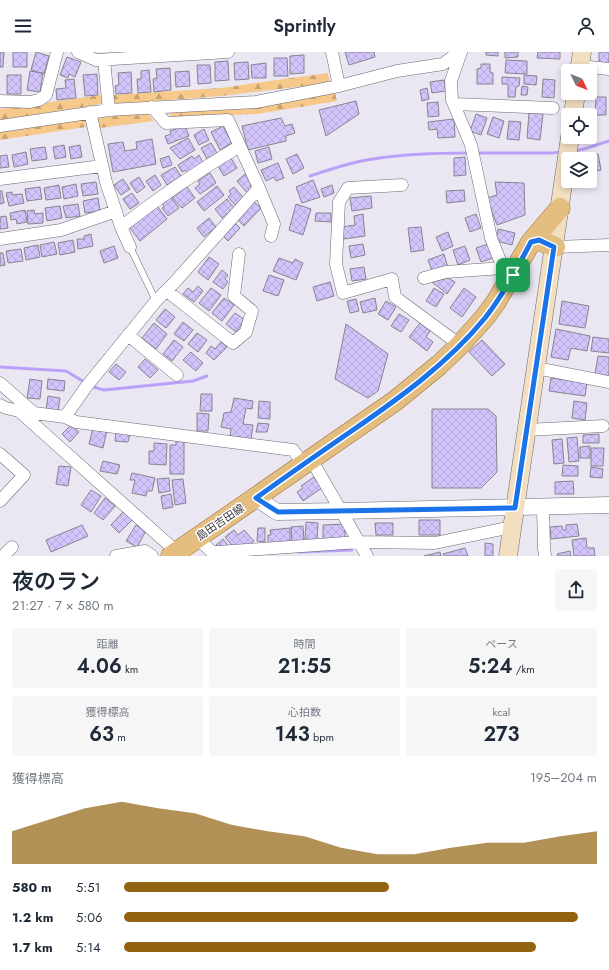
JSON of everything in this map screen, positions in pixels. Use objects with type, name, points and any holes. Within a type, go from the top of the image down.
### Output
[{"type":"main road","points":[[508,556],[569,144]]},
{"type":"main road","name":"島田吉田線","points":[[174,554],[395,401],[439,365],[460,345],[493,307],[508,271],[560,208]]},
{"type":"main road","points":[[531,242],[539,240],[554,247]]},
{"type":"street","points":[[0,101],[30,102],[39,100],[46,95],[57,52]]},
{"type":"street","points":[[78,52],[96,60],[228,52]]},
{"type":"street","points":[[332,52],[339,86]]},
{"type":"street","points":[[0,126],[109,110],[256,102],[339,86],[397,71],[443,64],[460,52]]},
{"type":"street","points":[[424,278],[446,272],[508,271],[491,238],[475,160],[471,146],[452,100],[451,81],[460,52]]},
{"type":"street","points":[[104,60],[109,110]]},
{"type":"street","points":[[580,63],[609,69]]},
{"type":"street","points":[[454,104],[553,108]]},
{"type":"street","points":[[152,107],[166,123],[228,120],[274,224],[271,236]]},
{"type":"street","points":[[90,112],[106,182],[121,227],[130,247]]},
{"type":"street","points":[[121,227],[152,202],[207,165],[240,146]]},
{"type":"street","points":[[0,179],[102,166]]},
{"type":"street","points":[[402,185],[348,188],[339,202],[336,264],[343,293],[392,279],[395,297],[460,345]]},
{"type":"street","points":[[65,417],[86,387],[156,301],[167,291],[259,188]]},
{"type":"street","points":[[0,239],[61,230],[116,212]]},
{"type":"street","points":[[554,247],[609,245]]},
{"type":"street","points":[[167,291],[233,343],[246,332],[252,311],[234,296],[239,254]]},
{"type":"street","points":[[128,335],[177,375]]},
{"type":"street","points":[[536,368],[609,382]]},
{"type":"street","points":[[0,383],[27,413],[174,554]]},
{"type":"street","points":[[0,405],[27,413],[65,417],[76,422],[293,450],[307,462],[341,512],[367,556]]},
{"type":"street","points":[[527,430],[603,426]]},
{"type":"street","points":[[0,454],[24,475],[0,501]]},
{"type":"street","points":[[256,498],[278,512],[341,512],[609,505]]},
{"type":"street","points":[[543,507],[545,556]]},
{"type":"street","points":[[197,538],[212,552],[221,554],[359,542],[435,543],[512,527]]},
{"type":"street","points":[[3,556],[12,547]]},
{"type":"street","points":[[116,556],[145,551],[152,556]]},
{"type":"lane","points":[[130,247],[156,301]]},
{"type":"green space","points":[[328,73],[330,83],[221,96],[114,104],[113,95],[221,88]]},
{"type":"green space","points":[[335,93],[337,101],[257,114],[173,118],[166,110],[256,107]]},
{"type":"green space","points":[[101,95],[102,104],[0,120],[0,109]]},
{"type":"green space","points":[[147,113],[154,121],[99,128],[98,118]]},
{"type":"green space","points":[[84,118],[86,127],[0,140],[0,130]]},
{"type":"building","points":[[0,52],[4,52],[3,67],[0,67]]},
{"type":"building","points":[[13,52],[27,52],[27,67],[13,67]]},
{"type":"building","points":[[36,52],[49,56],[44,74],[31,70]]},
{"type":"building","points":[[345,52],[374,52],[375,57],[349,65]]},
{"type":"building","points":[[486,52],[498,52],[498,56],[486,55]]},
{"type":"building","points":[[505,52],[518,52],[518,57],[505,58]]},
{"type":"building","points":[[538,52],[560,52],[560,59],[537,58]]},
{"type":"building","points":[[599,52],[609,52],[609,66],[599,65]]},
{"type":"building","points":[[304,55],[304,73],[290,74],[290,56]]},
{"type":"building","points":[[67,57],[81,62],[75,77],[69,74],[68,78],[60,75]]},
{"type":"building","points":[[274,58],[287,58],[288,76],[274,76]]},
{"type":"building","points":[[506,60],[527,61],[527,74],[505,73]]},
{"type":"building","points":[[228,61],[229,80],[215,81],[215,62]]},
{"type":"building","points":[[248,62],[249,79],[235,80],[234,63]]},
{"type":"building","points":[[266,63],[266,78],[252,78],[251,65]]},
{"type":"building","points":[[481,64],[490,64],[490,72],[493,73],[493,84],[477,84],[477,69],[481,68]]},
{"type":"building","points":[[197,65],[210,65],[211,83],[198,84]]},
{"type":"building","points":[[170,68],[171,90],[154,92],[153,79],[157,78],[156,69]]},
{"type":"building","points":[[149,70],[151,92],[138,93],[137,79],[141,79],[141,71]]},
{"type":"building","points":[[30,71],[43,73],[40,92],[27,90]]},
{"type":"building","points":[[189,71],[190,86],[176,87],[175,72]]},
{"type":"building","points":[[131,72],[132,93],[116,94],[115,86],[119,85],[118,73]]},
{"type":"building","points":[[97,74],[98,95],[85,96],[83,75]]},
{"type":"building","points":[[7,75],[21,75],[21,94],[7,94]]},
{"type":"building","points":[[524,75],[537,76],[536,85],[524,84]]},
{"type":"building","points":[[502,77],[520,78],[519,86],[516,87],[515,97],[508,97],[508,84],[502,84]]},
{"type":"building","points":[[74,79],[76,98],[57,100],[56,89],[66,88],[65,80]]},
{"type":"building","points":[[543,79],[555,80],[554,98],[542,97]]},
{"type":"building","points":[[444,80],[446,91],[432,93],[430,82]]},
{"type":"building","points":[[522,86],[528,87],[527,95],[521,95]]},
{"type":"building","points":[[427,88],[429,99],[422,101],[420,90]]},
{"type":"building","points":[[597,97],[606,97],[606,115],[597,115],[597,108],[595,108]]},
{"type":"building","points":[[356,101],[359,114],[326,136],[319,110]]},
{"type":"building","points":[[438,102],[439,116],[428,117],[427,103]]},
{"type":"building","points":[[529,113],[543,114],[540,140],[527,138]]},
{"type":"building","points":[[476,114],[487,118],[481,135],[470,131]]},
{"type":"building","points":[[493,117],[504,121],[499,138],[487,134]]},
{"type":"building","points":[[281,118],[285,126],[292,124],[295,133],[286,136],[286,141],[248,150],[242,126]]},
{"type":"building","points":[[454,119],[455,137],[438,138],[437,129],[429,130],[428,122]]},
{"type":"building","points":[[509,121],[521,122],[519,140],[507,139]]},
{"type":"building","points":[[185,126],[189,136],[168,144],[165,136],[171,134],[170,131]]},
{"type":"building","points":[[223,126],[232,143],[220,150],[211,132]]},
{"type":"building","points":[[204,129],[209,140],[199,145],[194,135]]},
{"type":"building","points":[[188,138],[195,150],[180,159],[170,148]]},
{"type":"building","points":[[152,139],[156,164],[113,172],[108,144],[123,142],[125,151],[137,149],[136,142]]},
{"type":"building","points":[[211,143],[217,153],[207,159],[201,148]]},
{"type":"building","points":[[64,145],[66,157],[55,159],[53,147]]},
{"type":"building","points":[[80,145],[82,157],[71,159],[69,147]]},
{"type":"building","points":[[45,147],[47,159],[32,161],[30,149]]},
{"type":"building","points":[[269,147],[272,159],[258,163],[255,151]]},
{"type":"building","points":[[26,152],[28,164],[14,167],[12,155]]},
{"type":"building","points":[[297,154],[304,168],[293,174],[286,159]]},
{"type":"building","points":[[597,154],[601,170],[597,171]]},
{"type":"building","points":[[7,155],[9,167],[0,168],[0,156]]},
{"type":"building","points":[[199,155],[203,163],[187,173],[185,170],[182,172],[178,165],[192,156],[194,159]]},
{"type":"building","points":[[169,156],[172,165],[163,168],[160,159]]},
{"type":"building","points":[[465,157],[466,175],[454,176],[454,158]]},
{"type":"building","points":[[231,158],[237,168],[224,176],[218,166]]},
{"type":"building","points":[[278,163],[284,178],[276,181],[274,177],[266,181],[261,170]]},
{"type":"building","points":[[175,167],[181,176],[167,185],[161,175]]},
{"type":"building","points":[[210,173],[216,183],[200,194],[195,188],[200,184],[198,181]]},
{"type":"building","points":[[245,174],[253,183],[250,185],[253,189],[247,193],[237,181]]},
{"type":"building","points":[[155,175],[161,185],[153,191],[146,181]]},
{"type":"building","points":[[139,177],[145,187],[137,193],[130,183]]},
{"type":"building","points":[[123,179],[130,189],[121,195],[114,185]]},
{"type":"building","points":[[313,180],[320,197],[302,203],[296,187]]},
{"type":"building","points":[[96,182],[98,194],[83,196],[81,184]]},
{"type":"building","points":[[495,182],[524,183],[525,215],[497,225],[487,198],[497,195]]},
{"type":"building","points":[[76,184],[78,196],[64,199],[62,187]]},
{"type":"building","points":[[59,185],[61,198],[46,200],[44,188]]},
{"type":"building","points":[[332,185],[334,193],[324,197],[321,189]]},
{"type":"building","points":[[217,186],[224,195],[204,211],[197,202]]},
{"type":"building","points":[[40,187],[42,199],[27,201],[25,189]]},
{"type":"building","points":[[187,187],[195,198],[182,208],[172,197]]},
{"type":"building","points":[[234,187],[244,198],[235,205],[228,197],[231,194],[229,191]]},
{"type":"building","points":[[464,190],[465,201],[447,203],[446,191]]},
{"type":"building","points":[[0,191],[2,191],[4,203],[0,204]]},
{"type":"building","points":[[12,192],[12,195],[22,194],[24,203],[9,206],[6,193]]},
{"type":"building","points":[[132,193],[139,203],[130,209],[123,199]]},
{"type":"building","points":[[371,196],[372,208],[352,211],[350,198]]},
{"type":"building","points":[[171,197],[179,208],[168,216],[162,208],[164,206],[163,204]]},
{"type":"building","points":[[98,198],[100,211],[85,213],[83,201]]},
{"type":"building","points":[[227,199],[234,208],[222,218],[215,209]]},
{"type":"building","points":[[253,201],[261,208],[244,226],[236,218]]},
{"type":"building","points":[[78,204],[80,216],[66,218],[63,206]]},
{"type":"building","points":[[296,204],[311,209],[303,235],[289,230]]},
{"type":"building","points":[[60,206],[62,218],[47,221],[45,208]]},
{"type":"building","points":[[157,206],[167,219],[140,241],[130,228]]},
{"type":"building","points":[[25,210],[27,222],[17,224],[16,219],[11,220],[10,213]]},
{"type":"building","points":[[34,210],[35,214],[43,213],[43,223],[28,224],[27,211]]},
{"type":"building","points":[[316,213],[331,213],[331,222],[315,221]]},
{"type":"building","points":[[363,214],[365,236],[344,239],[342,227],[355,225],[354,216]]},
{"type":"building","points":[[476,214],[481,228],[470,232],[465,218]]},
{"type":"building","points":[[6,216],[8,228],[0,229],[0,217]]},
{"type":"building","points":[[209,218],[216,227],[204,237],[197,228]]},
{"type":"building","points":[[234,222],[240,228],[228,241],[222,235]]},
{"type":"building","points":[[421,227],[424,250],[411,252],[408,228]]},
{"type":"building","points":[[498,229],[515,233],[512,245],[496,241]]},
{"type":"building","points":[[448,232],[453,246],[442,251],[436,237]]},
{"type":"building","points":[[91,234],[93,246],[78,249],[77,239],[84,239],[84,236]]},
{"type":"building","points":[[73,240],[75,252],[60,255],[58,243]]},
{"type":"building","points":[[54,242],[57,254],[42,257],[40,245]]},
{"type":"building","points":[[363,244],[365,255],[351,258],[349,246]]},
{"type":"building","points":[[488,244],[493,258],[481,262],[476,248]]},
{"type":"building","points":[[38,245],[40,257],[26,260],[24,248]]},
{"type":"building","points":[[114,246],[118,258],[104,263],[100,251]]},
{"type":"building","points":[[465,246],[470,260],[458,265],[453,250]]},
{"type":"building","points":[[21,249],[23,261],[8,263],[6,251]]},
{"type":"building","points":[[0,253],[3,253],[5,265],[0,266]]},
{"type":"building","points":[[444,254],[448,268],[433,273],[428,260]]},
{"type":"building","points":[[209,257],[219,264],[208,280],[198,272]]},
{"type":"building","points":[[279,258],[293,263],[295,259],[303,263],[296,280],[273,271]]},
{"type":"building","points":[[364,267],[366,279],[352,281],[350,269]]},
{"type":"building","points":[[222,270],[228,275],[225,279],[228,282],[223,289],[213,282]]},
{"type":"building","points":[[269,275],[284,280],[278,296],[263,291]]},
{"type":"building","points":[[448,278],[455,282],[447,294],[432,282]]},
{"type":"building","points":[[330,282],[334,296],[317,301],[313,287]]},
{"type":"building","points":[[198,286],[203,291],[194,302],[183,294],[188,288],[193,292]]},
{"type":"building","points":[[211,288],[221,295],[209,311],[199,303]]},
{"type":"building","points":[[434,288],[444,294],[436,307],[426,301]]},
{"type":"building","points":[[464,288],[476,297],[462,317],[450,308]]},
{"type":"building","points":[[224,298],[234,305],[222,321],[212,313]]},
{"type":"building","points":[[375,298],[377,310],[363,313],[360,302]]},
{"type":"building","points":[[356,299],[359,311],[350,313],[347,301]]},
{"type":"building","points":[[386,301],[396,307],[388,320],[378,314]]},
{"type":"building","points":[[562,301],[589,306],[585,328],[559,324]]},
{"type":"building","points":[[165,309],[175,317],[166,328],[156,320]]},
{"type":"building","points":[[235,313],[245,320],[236,332],[226,324]]},
{"type":"building","points":[[399,314],[409,320],[401,332],[391,326]]},
{"type":"building","points":[[183,322],[193,330],[184,341],[174,334]]},
{"type":"building","points":[[154,323],[167,334],[156,349],[142,338]]},
{"type":"building","points":[[420,323],[430,331],[426,337],[433,342],[427,351],[409,337]]},
{"type":"building","points":[[346,324],[388,354],[378,391],[368,398],[335,379]]},
{"type":"building","points":[[556,329],[590,336],[587,351],[571,348],[568,360],[551,357]]},
{"type":"building","points":[[197,333],[207,340],[198,352],[188,344]]},
{"type":"building","points":[[593,337],[609,339],[609,353],[591,351]]},
{"type":"building","points":[[174,340],[183,347],[172,361],[163,354]]},
{"type":"building","points":[[482,340],[505,364],[492,376],[469,352]]},
{"type":"building","points":[[221,342],[227,347],[214,360],[206,353],[211,346],[215,349]]},
{"type":"building","points":[[191,352],[203,363],[196,371],[183,360]]},
{"type":"building","points":[[598,356],[609,357],[609,376],[595,374]]},
{"type":"building","points":[[145,359],[158,370],[150,378],[138,367]]},
{"type":"building","points":[[116,364],[126,372],[119,380],[109,372]]},
{"type":"building","points":[[551,378],[587,383],[585,396],[549,391]]},
{"type":"building","points":[[30,379],[42,381],[40,399],[27,398]]},
{"type":"building","points":[[48,379],[65,381],[64,391],[47,389]]},
{"type":"building","points":[[201,394],[212,394],[212,411],[200,411]]},
{"type":"building","points":[[48,396],[60,398],[58,412],[46,410]]},
{"type":"building","points":[[234,398],[253,401],[252,409],[246,408],[243,424],[253,425],[251,439],[230,436],[231,429],[221,427],[224,413],[231,412]]},
{"type":"building","points":[[259,401],[270,402],[270,419],[258,418]]},
{"type":"building","points":[[574,401],[587,403],[585,420],[572,418]]},
{"type":"building","points":[[432,409],[488,409],[496,416],[497,472],[481,488],[432,488]]},
{"type":"building","points":[[197,413],[209,414],[208,431],[197,431]]},
{"type":"building","points":[[258,423],[269,424],[267,432],[256,432]]},
{"type":"building","points":[[71,425],[79,432],[70,442],[62,434]]},
{"type":"building","points":[[93,428],[107,430],[103,448],[89,444]]},
{"type":"building","points":[[116,432],[130,434],[128,442],[115,441]]},
{"type":"building","points":[[599,434],[599,443],[583,443],[583,435]]},
{"type":"building","points":[[577,437],[579,461],[569,462],[567,438]]},
{"type":"building","points":[[562,439],[564,463],[554,464],[552,440]]},
{"type":"building","points":[[176,440],[184,440],[184,474],[170,474],[170,445],[176,445]]},
{"type":"building","points":[[154,443],[167,444],[166,465],[149,464],[149,451],[154,451]]},
{"type":"building","points":[[590,446],[590,458],[580,458],[580,447]]},
{"type":"building","points":[[591,448],[604,448],[603,466],[591,466]]},
{"type":"building","points":[[103,461],[120,465],[117,474],[100,471]]},
{"type":"building","points":[[563,465],[578,466],[578,476],[562,476]]},
{"type":"building","points":[[59,466],[71,467],[68,486],[56,484]]},
{"type":"building","points":[[591,467],[603,469],[602,478],[590,477]]},
{"type":"building","points":[[132,473],[155,478],[152,491],[147,491],[146,496],[132,493],[135,480],[130,480]]},
{"type":"building","points":[[314,477],[322,488],[303,501],[297,492],[303,488],[301,486]]},
{"type":"building","points":[[169,478],[170,491],[159,493],[157,479]]},
{"type":"building","points":[[183,479],[186,503],[175,505],[172,480]]},
{"type":"building","points":[[573,481],[574,494],[555,494],[555,482]]},
{"type":"building","points":[[91,490],[101,496],[91,512],[81,505]]},
{"type":"building","points":[[171,494],[173,507],[163,509],[161,496]]},
{"type":"building","points":[[105,498],[115,506],[103,520],[94,513]]},
{"type":"building","points":[[124,511],[132,520],[119,533],[111,525]]},
{"type":"building","points":[[419,520],[440,520],[440,535],[419,535]]},
{"type":"building","points":[[306,522],[318,523],[317,540],[305,539]]},
{"type":"building","points":[[375,523],[393,523],[393,535],[376,535]]},
{"type":"building","points":[[345,524],[345,539],[323,539],[323,525]]},
{"type":"building","points":[[577,524],[579,536],[551,539],[550,527],[562,526],[563,530],[566,530],[566,525]]},
{"type":"building","points":[[82,525],[88,536],[51,552],[46,540]]},
{"type":"building","points":[[136,525],[146,531],[137,547],[126,541]]},
{"type":"building","points":[[303,526],[304,543],[292,544],[291,527]]},
{"type":"building","points":[[258,528],[265,528],[265,542],[257,541]]},
{"type":"building","points":[[290,528],[290,543],[268,546],[268,535],[271,535],[270,530]]},
{"type":"building","points":[[234,530],[238,535],[244,530],[254,541],[246,547],[234,548],[225,537]]},
{"type":"building","points":[[586,538],[587,548],[594,548],[595,556],[574,556],[572,540]]},
{"type":"building","points":[[223,539],[230,548],[219,549],[216,545]]},
{"type":"building","points":[[485,543],[493,544],[493,556],[485,556]]},
{"type":"building","points":[[465,548],[468,556],[444,556],[443,554]]},
{"type":"building","points":[[570,551],[571,556],[558,556],[557,554]]},
{"type":"building","points":[[440,552],[441,556],[424,556]]},
{"type":"waterway","points":[[574,151],[609,141]]},
{"type":"waterway","points":[[476,153],[561,152]]},
{"type":"waterway","points":[[310,176],[333,168],[365,160],[421,154],[469,153]]},
{"type":"waterway","points":[[0,367],[66,371],[86,383]]},
{"type":"waterway","points":[[90,386],[104,390],[193,381],[207,376]]},
{"type":"waterway","points":[[298,552],[352,550]]},
{"type":"route","points":[[539,240],[554,247],[515,508],[278,512],[256,498],[395,401],[439,365],[460,345],[485,317],[513,275],[531,242],[539,240]]}]
